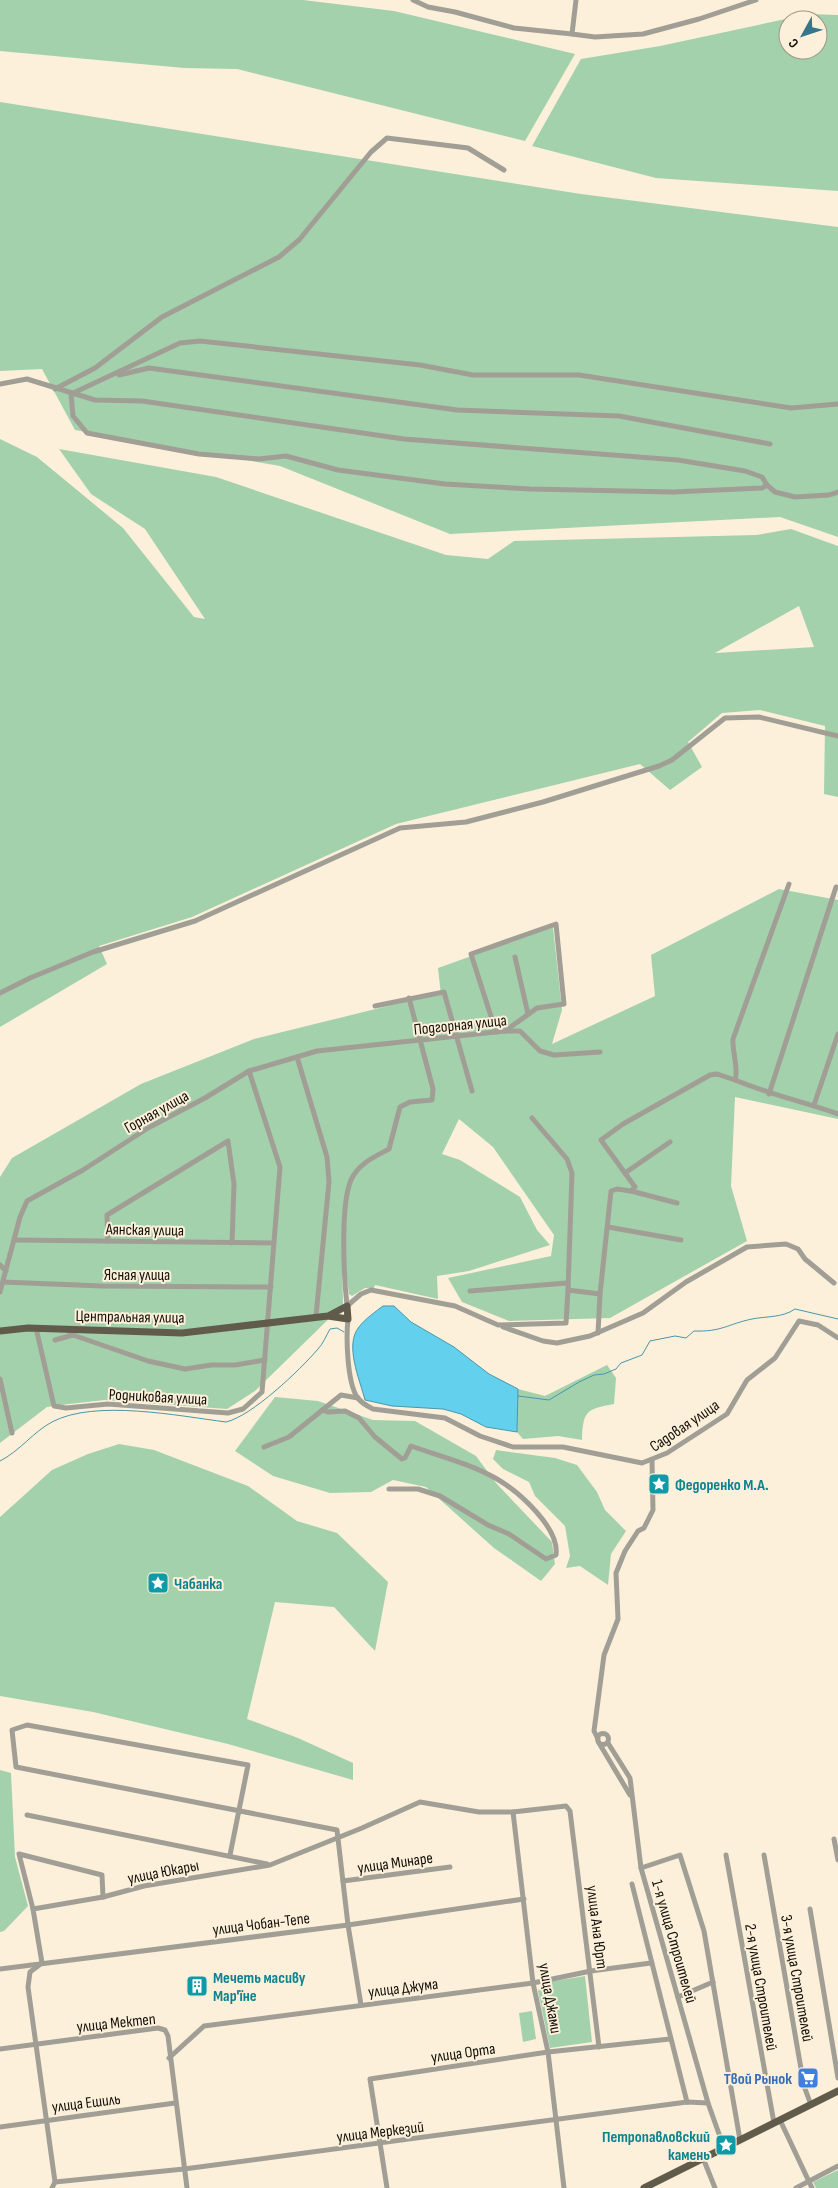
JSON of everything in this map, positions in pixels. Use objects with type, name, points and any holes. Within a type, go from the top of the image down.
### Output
[{"type":"main road","name":"Центральная улица","points":[[0,1331],[36,1328],[182,1333],[269,1321],[328,1316],[347,1306]]},
{"type":"main road","points":[[328,1316],[348,1319],[347,1306]]},
{"type":"main road","points":[[644,2188],[838,2091]]},
{"type":"street","points":[[413,0],[428,7],[456,12],[514,28],[596,37],[643,34],[699,19],[756,0]]},
{"type":"street","points":[[572,34],[576,0]]},
{"type":"street","points":[[55,389],[95,368],[162,317],[279,258],[299,240],[371,152],[387,138],[468,148],[504,170]]},
{"type":"street","points":[[71,394],[180,343],[200,341],[420,366],[473,375],[579,375],[791,408],[838,404]]},
{"type":"street","points":[[114,375],[149,368],[457,410],[619,416],[770,444]]},
{"type":"street","points":[[0,384],[27,379],[94,400],[142,401],[404,439],[678,460],[745,471],[762,477],[775,492],[794,497],[829,495],[838,492]]},
{"type":"street","points":[[71,394],[73,416],[82,429],[87,432],[199,454],[259,459],[286,456],[318,466],[393,478],[520,488],[673,492],[762,488],[767,485]]},
{"type":"street","points":[[0,993],[30,978],[93,952],[195,921],[400,828],[466,822],[543,802],[659,766],[672,760],[725,718],[759,717],[838,736]]},
{"type":"street","points":[[735,1080],[737,1076],[732,1053],[733,1039],[790,884]]},
{"type":"street","points":[[769,1094],[836,887]]},
{"type":"street","points":[[496,1032],[471,954],[556,924],[564,1004],[537,1008],[505,1031]]},
{"type":"street","points":[[515,957],[528,1014]]},
{"type":"street","points":[[375,1006],[444,992],[472,1091]]},
{"type":"street","points":[[347,1306],[343,1270],[346,1206],[351,1180],[364,1163],[389,1149],[394,1137],[400,1107],[410,1102],[432,1100],[433,1089],[409,998]]},
{"type":"street","name":"Подгорная улица","points":[[344,1048],[520,1031],[540,1051],[554,1055],[600,1052]]},
{"type":"street","points":[[814,1105],[838,1034]]},
{"type":"street","name":"Горная улица","points":[[0,1292],[20,1217],[27,1201],[83,1170],[148,1128],[205,1098],[249,1071],[317,1051],[344,1048]]},
{"type":"street","points":[[297,1056],[327,1157],[329,1182],[316,1316]]},
{"type":"street","name":"Родниковая улица","points":[[36,1328],[54,1406],[66,1408],[108,1404],[228,1413],[243,1409],[262,1392],[280,1167],[249,1071]]},
{"type":"street","points":[[631,1191],[635,1186],[601,1140],[623,1124],[710,1075],[717,1074],[769,1094],[814,1105],[838,1114]]},
{"type":"street","points":[[498,1325],[566,1323],[572,1173],[567,1159],[532,1118]]},
{"type":"street","points":[[108,1241],[107,1215],[228,1141],[234,1184],[232,1243]]},
{"type":"street","points":[[625,1173],[670,1142]]},
{"type":"street","points":[[598,1333],[600,1294],[611,1191],[617,1189],[631,1191],[677,1203]]},
{"type":"street","points":[[608,1227],[681,1240]]},
{"type":"street","name":"Аянская улица","points":[[14,1240],[274,1243]]},
{"type":"street","points":[[347,1306],[361,1294],[370,1290],[455,1306],[498,1325],[543,1341],[557,1343],[598,1333],[643,1313],[686,1282],[747,1247],[786,1244],[798,1249],[805,1259],[834,1283]]},
{"type":"street","points":[[0,1265],[6,1271]]},
{"type":"street","name":"Ясная улица","points":[[3,1282],[102,1286],[271,1287]]},
{"type":"street","points":[[470,1291],[567,1283]]},
{"type":"street","points":[[568,1290],[600,1294]]},
{"type":"street","points":[[348,1319],[346,1335],[353,1384],[358,1398]]},
{"type":"street","name":"Садовая улица","points":[[594,1731],[604,1655],[618,1619],[616,1573],[625,1551],[638,1531],[644,1528],[653,1510],[652,1468],[655,1459],[727,1414],[747,1380],[775,1358],[798,1321],[818,1325],[838,1338]]},
{"type":"street","points":[[67,1329],[73,1335],[148,1361],[186,1369],[211,1365],[235,1366],[265,1360]]},
{"type":"street","points":[[55,1340],[73,1335]]},
{"type":"street","points":[[0,1379],[12,1433]]},
{"type":"street","points":[[264,1448],[289,1437],[341,1395],[358,1398],[373,1409],[445,1418],[480,1436],[513,1447],[563,1447],[642,1463],[652,1468]]},
{"type":"street","points":[[322,1410],[344,1412],[360,1418],[375,1437],[402,1459],[405,1458],[411,1446],[497,1479],[524,1500],[543,1520],[556,1541],[556,1556],[546,1558],[508,1534],[488,1525],[440,1496],[418,1489],[389,1489]]},
{"type":"street","points":[[642,1463],[655,1459]]},
{"type":"street","points":[[230,1855],[237,1811],[248,1765],[27,1725],[12,1730],[16,1767],[237,1811],[337,1830],[360,2006]]},
{"type":"street","points":[[594,1731],[609,1737],[608,1743],[604,1745],[598,1741]]},
{"type":"street","points":[[594,1731],[598,1741],[626,1786],[634,1808]]},
{"type":"street","points":[[598,1741],[600,1735],[605,1734]]},
{"type":"street","name":"1-я улица Строителей","points":[[608,1743],[630,1778],[641,1868],[708,2104],[724,2148]]},
{"type":"street","name":"улица Юкары","points":[[33,1910],[103,1897],[144,1886],[270,1865],[337,1836],[362,1828],[420,1802],[479,1812],[514,1812],[566,1806],[570,1811]]},
{"type":"street","name":"улица Ана Юрт","points":[[570,1811],[599,2047]]},
{"type":"street","name":"улица Джами","points":[[514,1812],[534,1983],[548,2052],[564,2188]]},
{"type":"street","points":[[27,1815],[230,1855],[270,1865]]},
{"type":"street","points":[[834,1839],[838,1860]]},
{"type":"street","points":[[52,2188],[55,2182],[28,1988],[30,1972],[42,1963],[33,1910],[19,1854],[102,1875],[103,1897]]},
{"type":"street","name":"1-я улица Строителей","points":[[641,1868],[680,1855],[704,1931],[740,2140]]},
{"type":"street","name":"2-я улица Строителей","points":[[726,1855],[777,2122],[812,2188]]},
{"type":"street","name":"3-я улица Строителей","points":[[764,1855],[804,2086],[811,2105]]},
{"type":"street","name":"улица Минаре","points":[[343,1881],[450,1866]]},
{"type":"street","points":[[632,1884],[687,2102]]},
{"type":"street","name":"улица Чобан-Тепе","points":[[0,1969],[348,1925],[524,1899]]},
{"type":"street","points":[[810,1908],[838,2078]]},
{"type":"street","name":"улица Джума","points":[[169,2058],[204,2026],[534,1983],[591,1971],[651,1963]]},
{"type":"street","points":[[678,1997],[713,1982]]},
{"type":"street","name":"улица Мектеп","points":[[0,2049],[158,2028],[165,2030],[168,2036],[169,2058],[187,2188]]},
{"type":"street","name":"улица Орта","points":[[387,2188],[370,2079],[548,2052],[670,2039]]},
{"type":"street","name":"улица Меркезий","points":[[55,2182],[184,2169],[557,2121],[687,2102],[708,2104]]},
{"type":"street","name":"улица Ешиль","points":[[0,2127],[175,2103]]},
{"type":"street","points":[[703,2158],[715,2188]]},
{"type":"street","points":[[796,2188],[838,2166]]},
{"type":"green space","points":[[0,0],[303,0],[394,11],[575,54],[525,141],[237,69],[184,68],[0,51]]},
{"type":"green space","points":[[828,15],[838,15],[838,191],[656,178],[532,146],[581,59],[660,46],[778,21],[778,60],[828,60]]},
{"type":"green space","points":[[0,102],[581,194],[838,227],[838,537],[780,517],[450,534],[280,466],[75,430],[42,369],[0,371]]},
{"type":"green space","points":[[0,439],[37,457],[123,528],[194,617],[205,619],[145,529],[91,494],[59,449],[216,477],[446,555],[488,559],[514,541],[756,535],[791,529],[838,546],[838,797],[824,794],[825,726],[760,710],[722,713],[688,742],[702,767],[670,790],[640,764],[396,824],[192,917],[99,946],[107,964],[0,1027]],"holes":[[[799,606],[814,647],[715,653]]]},
{"type":"green space","points":[[779,889],[838,900],[838,1119],[735,1097],[731,1186],[747,1241],[610,1318],[509,1321],[462,1302],[448,1278],[551,1256],[554,1235],[493,1147],[459,1119],[442,1154],[460,1160],[520,1197],[537,1230],[550,1245],[469,1271],[437,1276],[438,1299],[375,1285],[374,1288],[365,1288],[352,1296],[349,1294],[345,1263],[342,1262],[343,1305],[255,1391],[227,1409],[105,1400],[47,1407],[0,1443],[0,1177],[12,1158],[141,1084],[254,1039],[404,1002],[441,995],[438,968],[553,927],[562,1010],[552,1044],[655,996],[651,955]]},
{"type":"green space","points":[[607,1365],[616,1378],[614,1404],[597,1408],[588,1413],[583,1423],[582,1440],[558,1436],[523,1439],[517,1432],[518,1389],[545,1396]]},
{"type":"green space","points":[[275,1397],[318,1401],[373,1420],[415,1421],[476,1456],[496,1483],[552,1542],[555,1564],[541,1581],[494,1548],[426,1487],[393,1480],[371,1492],[330,1493],[273,1476],[235,1451]]},
{"type":"green space","points":[[119,1444],[154,1450],[248,1486],[297,1521],[337,1533],[388,1582],[375,1651],[334,1607],[275,1602],[247,1719],[298,1738],[353,1763],[353,1780],[228,1744],[93,1712],[0,1696],[0,1517],[52,1470],[88,1454]]},
{"type":"green space","points":[[496,1450],[555,1458],[577,1465],[597,1492],[605,1510],[626,1531],[611,1554],[608,1585],[580,1566],[566,1568],[570,1556],[565,1526],[535,1496],[529,1482],[503,1469],[493,1459]]},
{"type":"green space","points":[[0,1770],[11,1773],[15,1857],[28,1906],[4,1931],[0,1932]]},
{"type":"green space","points":[[585,1976],[592,2042],[550,2048],[538,1991],[542,1983]]},
{"type":"green space","points":[[532,2011],[536,2039],[523,2042],[519,2013]]},
{"type":"green space","points":[[838,2170],[838,2188],[816,2188],[813,2182]]},
{"type":"water","points":[[383,1306],[394,1306],[411,1322],[454,1347],[489,1374],[518,1389],[517,1432],[486,1427],[461,1414],[443,1409],[392,1406],[365,1400],[354,1363],[353,1343],[359,1327],[367,1318]]},
{"type":"waterway","points":[[518,1396],[549,1400],[579,1382],[594,1375],[604,1374],[616,1369],[621,1363],[642,1355],[650,1341],[675,1336],[686,1338],[694,1331],[718,1329],[752,1319],[780,1315],[795,1309],[838,1319]]},
{"type":"waterway","points":[[0,1461],[52,1422],[70,1415],[91,1411],[138,1411],[226,1422],[237,1418],[262,1402],[288,1380],[320,1347],[330,1329],[337,1328],[344,1332]]},
{"type":"place","name":"Федоренко М.А.","points":[[659,1484]]},
{"type":"place","name":"Чабанка","points":[[158,1583]]},
{"type":"place","name":"Мечеть масиву Мар'їне","points":[[197,1986]]},
{"type":"place","name":"Твой Рынок","points":[[808,2078]]},
{"type":"place","name":"Петропавловский камень","points":[[726,2145]]}]
